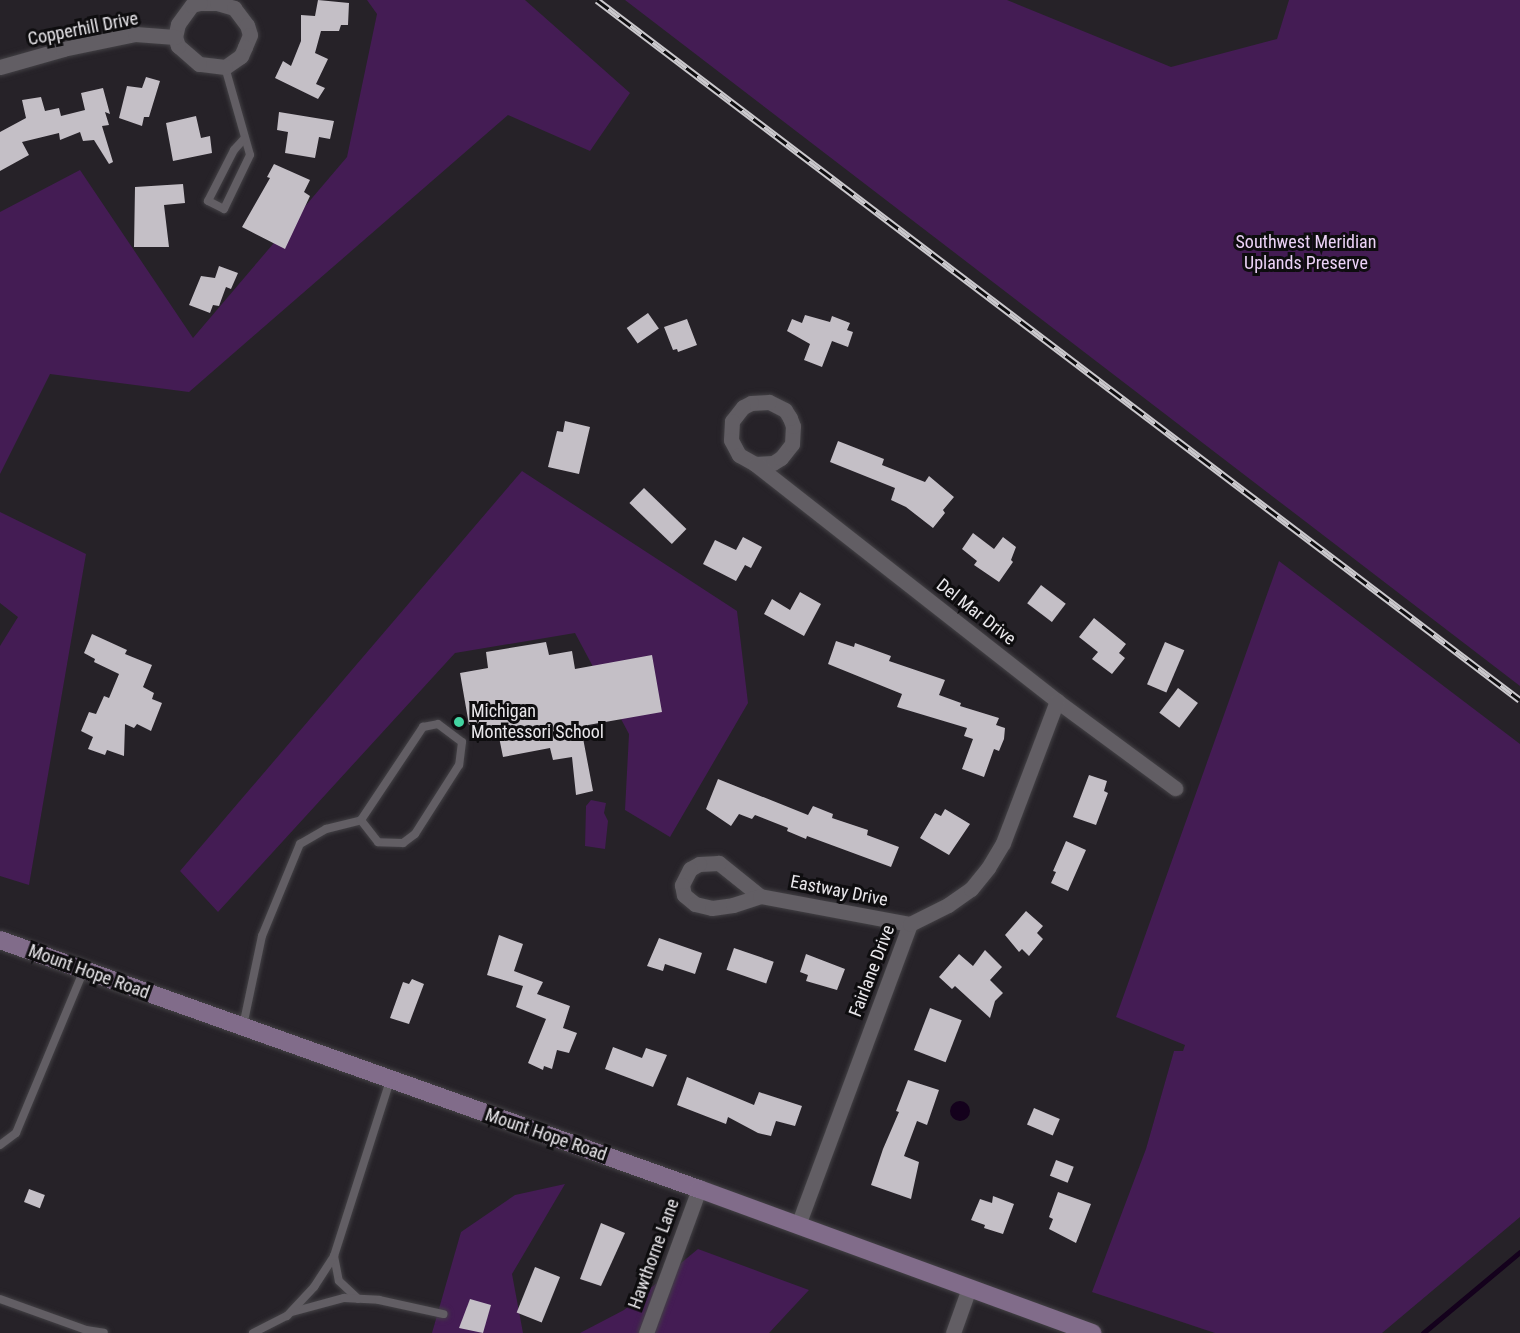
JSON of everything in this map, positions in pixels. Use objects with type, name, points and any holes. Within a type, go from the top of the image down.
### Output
[{"type":"street","points":[[218,3],[234,8],[247,24],[250,35],[241,56],[225,67],[199,64],[186,56],[175,37],[178,24],[192,5],[218,3]]},
{"type":"street","name":"Copperhill Drive","points":[[0,67],[63,49],[135,34],[175,37]]},
{"type":"street","name":"Del Mar Drive","points":[[755,464],[773,463],[781,458],[792,444],[793,426],[790,417],[777,405],[769,402],[760,401],[743,407],[732,422],[730,430],[734,448],[739,455],[755,464],[1057,701],[1175,788]]},
{"type":"street","name":"Fairlane Drive","points":[[798,1225],[910,924],[948,905],[971,889],[988,868],[1003,843],[1057,701]]},
{"type":"street","name":"Eastway Drive","points":[[759,896],[733,905],[712,908],[695,904],[684,895],[682,885],[690,869],[699,864],[719,863],[759,896],[910,924]]},
{"type":"street","name":"Mount Hope Road","points":[[0,940],[699,1189],[1092,1333]]},
{"type":"street","name":"Hawthorne Lane","points":[[646,1333],[699,1189]]},
{"type":"street","points":[[953,1333],[969,1288]]},
{"type":"lane","points":[[225,67],[250,155],[224,209],[208,201],[234,150],[244,139]]},
{"type":"lane","points":[[243,1028],[262,936],[300,844],[326,829],[361,820],[423,727],[438,724],[462,742],[459,765],[414,834],[403,843],[378,842],[361,820]]},
{"type":"lane","points":[[0,1144],[16,1133],[84,970]]},
{"type":"lane","points":[[290,1312],[314,1287],[334,1256],[390,1080]]},
{"type":"lane","points":[[334,1256],[339,1281],[358,1299]]},
{"type":"lane","points":[[0,1299],[86,1330],[104,1333]]},
{"type":"lane","points":[[253,1333],[290,1312],[331,1300],[379,1300],[443,1314]]},
{"type":"green space","points":[[367,0],[525,0],[630,93],[590,151],[508,115],[189,392],[50,374],[0,474],[0,212],[80,170],[193,338],[347,157],[377,14]]},
{"type":"green space","name":"Southwest Meridian Uplands Preserve","points":[[625,0],[1007,0],[1171,67],[1277,39],[1289,0],[1520,0],[1520,686]]},
{"type":"green space","points":[[522,471],[737,611],[748,703],[670,837],[625,810],[629,734],[575,633],[455,653],[218,912],[180,871]]},
{"type":"green space","points":[[0,512],[86,554],[29,885],[0,876],[0,646],[18,617],[0,603]]},
{"type":"green space","points":[[1279,561],[1520,744],[1520,1217],[1382,1333],[1215,1333],[1092,1292],[1146,1149],[1174,1051],[1183,1051],[1185,1045],[1116,1017]]},
{"type":"green space","points":[[591,800],[606,803],[604,813],[608,821],[605,849],[585,846],[586,806]]},
{"type":"green space","points":[[565,1184],[512,1274],[523,1333],[432,1333],[461,1232],[515,1195]]},
{"type":"green space","points":[[698,1249],[809,1290],[769,1333],[580,1333],[624,1310]]},
{"type":"shaded area","points":[[960,1101],[967,1104],[970,1111],[967,1118],[960,1121],[953,1118],[950,1111],[953,1104]]},
{"type":"building","points":[[318,0],[349,3],[348,25],[341,25],[339,31],[321,31],[315,53],[328,59],[316,84],[325,88],[318,99],[275,78],[283,61],[291,66],[301,41],[301,15],[315,16]]},
{"type":"building","points":[[146,77],[160,81],[149,117],[144,117],[142,126],[119,118],[127,86],[142,88]]},
{"type":"building","points":[[103,88],[110,114],[105,112],[109,125],[102,126],[113,162],[109,164],[94,140],[83,141],[80,132],[60,140],[59,133],[22,142],[29,155],[0,171],[0,132],[26,118],[22,100],[41,97],[45,111],[59,108],[61,116],[85,110],[81,93]]},
{"type":"building","points":[[279,112],[334,121],[330,139],[319,137],[315,158],[285,153],[288,132],[277,130]]},
{"type":"building","points":[[196,116],[201,138],[210,136],[212,153],[173,161],[166,123]]},
{"type":"building","points":[[274,164],[310,180],[304,192],[310,196],[285,249],[242,227],[270,178],[267,177]]},
{"type":"building","points":[[183,184],[185,203],[164,205],[169,247],[134,247],[135,187]]},
{"type":"building","points":[[219,266],[238,273],[231,289],[226,287],[219,306],[213,305],[210,313],[189,305],[201,276],[215,278]]},
{"type":"building","points":[[648,313],[659,329],[638,343],[627,328]]},
{"type":"building","points":[[805,315],[830,322],[832,316],[850,323],[847,330],[853,332],[848,347],[832,341],[822,367],[804,360],[810,344],[787,331],[792,319],[802,323]]},
{"type":"building","points":[[687,319],[697,345],[678,352],[677,349],[673,350],[664,327]]},
{"type":"building","points":[[565,421],[590,427],[579,474],[548,467],[557,431],[563,432]]},
{"type":"building","points":[[838,441],[884,459],[882,465],[925,482],[929,476],[954,497],[943,510],[945,513],[933,528],[906,507],[891,500],[895,488],[830,462]]},
{"type":"building","points":[[644,488],[686,529],[672,544],[629,503]]},
{"type":"building","points":[[973,533],[994,549],[1003,537],[1016,547],[1011,560],[1013,562],[999,582],[974,565],[977,561],[962,549]]},
{"type":"building","points":[[743,537],[762,547],[751,568],[745,565],[736,581],[703,564],[715,540],[736,550]]},
{"type":"building","points":[[1041,585],[1066,604],[1052,622],[1027,603]]},
{"type":"building","points":[[800,592],[821,604],[804,636],[764,614],[772,599],[790,610]]},
{"type":"building","points":[[1094,618],[1126,644],[1119,653],[1125,658],[1112,674],[1092,659],[1098,652],[1079,637]]},
{"type":"building","points":[[92,634],[127,650],[125,654],[152,665],[143,687],[154,693],[152,699],[162,703],[151,731],[137,724],[134,728],[125,724],[124,756],[107,750],[105,755],[88,749],[93,737],[81,731],[89,712],[96,714],[104,696],[109,698],[119,674],[94,662],[95,659],[84,653]]},
{"type":"building","points":[[836,641],[854,647],[855,643],[891,656],[889,661],[945,680],[939,695],[961,703],[960,706],[999,718],[996,725],[1005,728],[1004,739],[999,751],[994,749],[984,777],[962,769],[973,739],[964,736],[967,728],[897,707],[902,694],[828,664]]},
{"type":"building","points":[[546,642],[549,655],[572,651],[575,669],[652,655],[662,712],[588,725],[590,737],[583,738],[593,791],[576,795],[572,757],[553,760],[550,748],[503,757],[498,732],[488,734],[486,722],[469,725],[460,673],[488,668],[486,652]]},
{"type":"building","points":[[1165,642],[1184,650],[1166,693],[1147,684]]},
{"type":"building","points":[[1178,688],[1198,703],[1179,728],[1159,713]]},
{"type":"building","points":[[1089,775],[1107,781],[1104,791],[1108,793],[1096,825],[1073,817]]},
{"type":"building","points":[[718,779],[808,815],[813,806],[833,814],[832,818],[868,830],[867,835],[899,847],[891,867],[807,836],[806,839],[787,831],[788,828],[755,815],[752,819],[739,814],[731,826],[706,809]]},
{"type":"building","points":[[945,809],[970,824],[949,855],[920,838],[935,813],[941,816]]},
{"type":"building","points":[[1066,841],[1086,850],[1068,891],[1051,883],[1056,872],[1053,871]]},
{"type":"building","points":[[1026,911],[1043,926],[1037,933],[1043,939],[1029,956],[1022,949],[1019,952],[1005,935]]},
{"type":"building","points":[[499,935],[523,944],[514,971],[543,982],[537,994],[570,1006],[563,1028],[577,1033],[569,1053],[557,1050],[552,1069],[544,1066],[543,1070],[528,1063],[546,1019],[516,1007],[523,986],[487,975]]},
{"type":"building","points":[[659,938],[702,953],[695,974],[665,964],[663,971],[647,966]]},
{"type":"building","points":[[734,948],[774,962],[766,983],[727,970]]},
{"type":"building","points":[[985,950],[1002,967],[990,980],[1003,993],[995,1001],[990,1018],[955,986],[952,989],[939,977],[959,954],[973,966]]},
{"type":"building","points":[[806,954],[845,969],[837,990],[806,981],[808,975],[800,972]]},
{"type":"building","points":[[412,979],[424,984],[409,1024],[390,1018],[403,982],[409,984]]},
{"type":"building","points":[[930,1008],[962,1020],[946,1062],[914,1050]]},
{"type":"building","points":[[613,1047],[642,1058],[646,1048],[667,1055],[653,1087],[605,1069]]},
{"type":"building","points":[[687,1077],[754,1105],[759,1092],[802,1106],[795,1126],[776,1121],[771,1136],[758,1133],[728,1117],[726,1124],[677,1105]]},
{"type":"building","points":[[908,1080],[939,1090],[927,1125],[917,1121],[904,1156],[919,1162],[911,1199],[871,1185],[899,1112],[896,1111]]},
{"type":"building","points":[[1034,1108],[1060,1119],[1053,1136],[1027,1125]]},
{"type":"building","points":[[1056,1160],[1074,1167],[1068,1183],[1050,1176]]},
{"type":"building","points":[[29,1189],[45,1195],[40,1208],[24,1202]]},
{"type":"building","points":[[1058,1192],[1091,1204],[1076,1243],[1049,1229],[1053,1219],[1049,1217]]},
{"type":"building","points":[[993,1196],[1014,1204],[1003,1234],[984,1228],[985,1225],[971,1220],[980,1199],[992,1203]]},
{"type":"building","points":[[601,1223],[625,1233],[601,1286],[580,1279]]},
{"type":"building","points":[[535,1267],[560,1277],[542,1323],[517,1312]]},
{"type":"building","points":[[470,1299],[491,1305],[483,1333],[459,1328]]},
{"type":"waterway","points":[[1423,1333],[1520,1252]]},
{"type":"railway","points":[[597,0],[1520,700]]},
{"type":"place","name":"Michigan Montessori School","points":[[459,722]]}]
